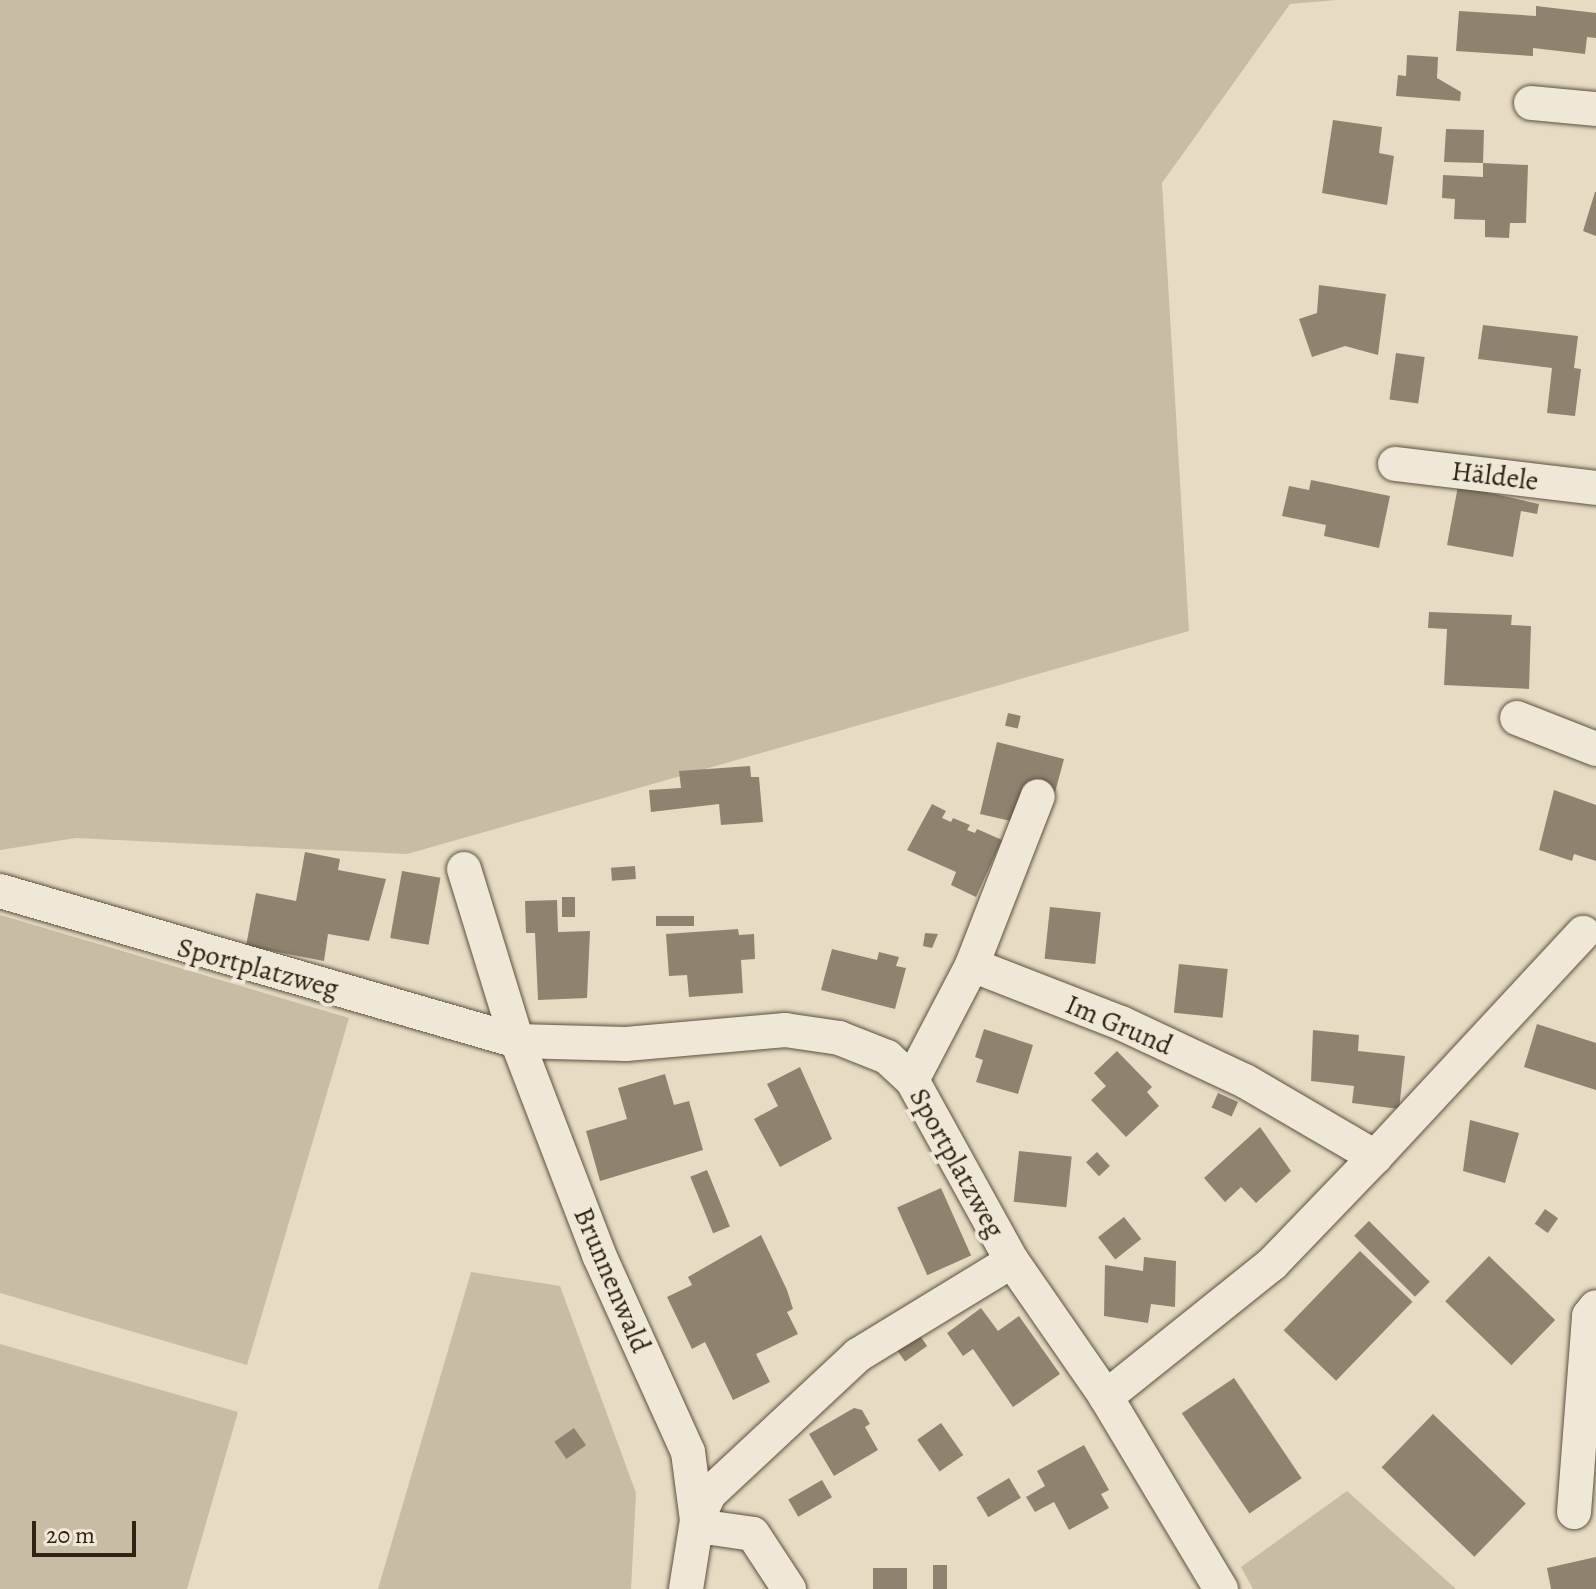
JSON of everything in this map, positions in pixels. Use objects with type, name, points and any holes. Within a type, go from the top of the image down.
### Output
[{"type":"street","points":[[1531,103],[1596,109]]},
{"type":"street","name":"Häldele","points":[[1395,464],[1596,488]]},
{"type":"street","points":[[1517,718],[1596,749]]},
{"type":"street","points":[[912,1080],[972,965],[1038,796]]},
{"type":"street","points":[[464,869],[517,1041]]},
{"type":"street","name":"Sportplatzweg","points":[[0,891],[517,1041],[626,1044],[785,1030],[839,1038],[887,1057],[912,1080],[1012,1261],[1106,1397],[1221,1589]]},
{"type":"street","points":[[1106,1397],[1272,1264],[1583,933]]},
{"type":"street","name":"Im Grund","points":[[972,965],[1121,1023],[1245,1081],[1375,1157]]},
{"type":"street","name":"Brunnenwald","points":[[517,1041],[599,1255],[688,1452],[697,1520]]},
{"type":"street","name":"Brunnenwald","points":[[686,1589],[697,1520],[709,1494],[858,1355],[1012,1261]]},
{"type":"street","points":[[1574,1512],[1589,1316],[1596,1307]]},
{"type":"street","points":[[697,1520],[712,1528],[753,1534],[789,1589]]},
{"type":"shaded area","points":[[0,0],[1337,0],[1290,4],[1162,183],[1189,631],[407,854],[76,838],[0,850]]},
{"type":"shaded area","points":[[0,915],[349,1018],[247,1365],[0,1293]]},
{"type":"shaded area","points":[[471,1272],[560,1286],[636,1493],[631,1589],[378,1589]]},
{"type":"shaded area","points":[[0,1344],[238,1412],[187,1589],[0,1589]]},
{"type":"shaded area","points":[[1347,1491],[1456,1589],[1253,1589],[1241,1567]]},
{"type":"building","points":[[1536,6],[1596,13],[1596,38],[1587,37],[1585,54],[1533,48],[1533,56],[1456,51],[1459,11],[1536,16]]},
{"type":"building","points":[[1407,55],[1438,57],[1437,78],[1461,92],[1460,101],[1396,96],[1398,75],[1406,76]]},
{"type":"building","points":[[1333,120],[1382,127],[1379,153],[1394,156],[1387,205],[1322,193]]},
{"type":"building","points":[[1446,129],[1484,130],[1483,163],[1444,162]]},
{"type":"building","points":[[1483,163],[1528,165],[1526,223],[1510,223],[1509,238],[1485,237],[1485,220],[1454,219],[1455,199],[1442,198],[1443,175],[1483,177]]},
{"type":"building","points":[[1596,192],[1596,236],[1583,231]]},
{"type":"building","points":[[1319,285],[1386,294],[1378,355],[1345,346],[1312,357],[1299,319],[1317,313]]},
{"type":"building","points":[[1483,325],[1578,336],[1574,368],[1581,369],[1575,416],[1547,413],[1552,368],[1478,359]]},
{"type":"building","points":[[1396,353],[1425,357],[1418,404],[1389,400]]},
{"type":"building","points":[[1311,480],[1390,496],[1379,548],[1324,536],[1326,525],[1282,516],[1289,486],[1309,490]]},
{"type":"building","points":[[1458,486],[1539,504],[1537,514],[1521,511],[1513,557],[1447,545]]},
{"type":"building","points":[[1429,612],[1512,615],[1511,625],[1531,626],[1529,689],[1444,685],[1447,629],[1428,628]]},
{"type":"building","points":[[1008,713],[1021,716],[1018,729],[1005,726]]},
{"type":"building","points":[[997,742],[1064,759],[1053,800],[1011,821],[980,814]]},
{"type":"building","points":[[750,766],[751,777],[759,777],[763,822],[721,825],[719,804],[651,812],[649,790],[681,788],[679,771]]},
{"type":"building","points":[[1554,790],[1596,805],[1596,861],[1574,854],[1572,861],[1539,850]]},
{"type":"building","points":[[932,804],[946,811],[942,818],[951,822],[953,818],[970,825],[967,830],[975,833],[977,829],[1002,840],[976,897],[951,885],[956,872],[907,850]]},
{"type":"building","points":[[305,852],[340,859],[338,870],[386,879],[369,941],[328,934],[324,961],[246,946],[256,893],[296,901]]},
{"type":"building","points":[[635,866],[636,879],[612,881],[611,868]]},
{"type":"building","points":[[402,871],[440,878],[429,945],[390,938]]},
{"type":"building","points":[[562,897],[575,897],[575,917],[562,917]]},
{"type":"building","points":[[557,900],[558,932],[590,931],[587,998],[538,1000],[535,933],[526,933],[525,901]]},
{"type":"building","points":[[1050,907],[1101,912],[1095,964],[1045,959]]},
{"type":"building","points":[[656,916],[694,916],[694,926],[656,926]]},
{"type":"building","points":[[738,929],[739,935],[754,934],[755,959],[741,960],[743,993],[689,997],[687,975],[669,976],[666,934]]},
{"type":"building","points":[[925,933],[938,934],[932,948],[923,946]]},
{"type":"building","points":[[832,949],[877,960],[879,952],[899,957],[896,966],[906,968],[895,1009],[821,990]]},
{"type":"building","points":[[1179,964],[1228,969],[1223,1018],[1174,1013]]},
{"type":"building","points":[[1537,1024],[1596,1043],[1596,1090],[1524,1067]]},
{"type":"building","points":[[984,1029],[1033,1045],[1018,1094],[976,1082],[983,1060],[975,1057]]},
{"type":"building","points":[[1313,1030],[1359,1035],[1358,1051],[1405,1056],[1399,1109],[1352,1103],[1354,1086],[1311,1081]]},
{"type":"building","points":[[1117,1051],[1152,1087],[1147,1092],[1159,1106],[1126,1137],[1091,1100],[1106,1086],[1094,1073]]},
{"type":"building","points":[[800,1067],[832,1139],[780,1167],[754,1119],[778,1106],[767,1084]]},
{"type":"building","points":[[665,1074],[674,1105],[689,1101],[703,1150],[600,1181],[586,1131],[627,1119],[618,1088]]},
{"type":"building","points":[[1218,1093],[1238,1102],[1232,1117],[1211,1108]]},
{"type":"building","points":[[1470,1120],[1519,1133],[1505,1183],[1463,1171]]},
{"type":"building","points":[[1260,1127],[1291,1171],[1256,1203],[1241,1187],[1225,1202],[1204,1178]]},
{"type":"building","points":[[1019,1151],[1072,1157],[1066,1207],[1014,1202]]},
{"type":"building","points":[[1097,1152],[1110,1166],[1099,1176],[1086,1162]]},
{"type":"building","points":[[707,1170],[730,1227],[713,1233],[690,1177]]},
{"type":"building","points":[[941,1188],[971,1256],[927,1275],[897,1208]]},
{"type":"building","points":[[1545,1209],[1558,1218],[1548,1233],[1535,1224]]},
{"type":"building","points":[[1124,1217],[1141,1239],[1115,1259],[1098,1237]]},
{"type":"building","points":[[1369,1221],[1430,1282],[1415,1297],[1354,1236]]},
{"type":"building","points":[[761,1235],[787,1290],[793,1309],[787,1312],[798,1334],[756,1354],[770,1382],[733,1400],[705,1342],[692,1349],[667,1297],[692,1285],[688,1277]]},
{"type":"building","points":[[1360,1251],[1413,1302],[1336,1381],[1284,1330]]},
{"type":"building","points":[[1489,1256],[1555,1320],[1511,1365],[1445,1301]]},
{"type":"building","points":[[1144,1257],[1176,1261],[1175,1307],[1151,1304],[1148,1323],[1104,1316],[1105,1265],[1143,1271]]},
{"type":"building","points":[[981,1308],[998,1331],[1019,1316],[1060,1374],[1013,1407],[973,1349],[963,1356],[947,1333]]},
{"type":"building","points":[[918,1333],[927,1346],[905,1362],[896,1348]]},
{"type":"building","points":[[1234,1378],[1302,1478],[1249,1514],[1182,1413]]},
{"type":"building","points":[[854,1408],[862,1410],[870,1424],[865,1427],[878,1450],[834,1476],[809,1434]]},
{"type":"building","points":[[1433,1414],[1526,1504],[1474,1557],[1382,1467]]},
{"type":"building","points":[[941,1423],[963,1455],[940,1472],[917,1440]]},
{"type":"building","points":[[574,1428],[586,1445],[566,1459],[554,1442]]},
{"type":"building","points":[[1084,1445],[1109,1490],[1101,1494],[1109,1508],[1069,1530],[1054,1502],[1035,1512],[1026,1497],[1045,1486],[1037,1471]]},
{"type":"building","points":[[1009,1478],[1021,1498],[988,1517],[976,1498]]},
{"type":"building","points":[[822,1480],[832,1497],[798,1517],[788,1500]]},
{"type":"building","points":[[1596,1557],[1596,1589],[1551,1589],[1547,1568]]},
{"type":"building","points":[[933,1565],[947,1565],[947,1589],[933,1589]]},
{"type":"building","points":[[873,1568],[907,1568],[907,1589],[873,1589]]}]
